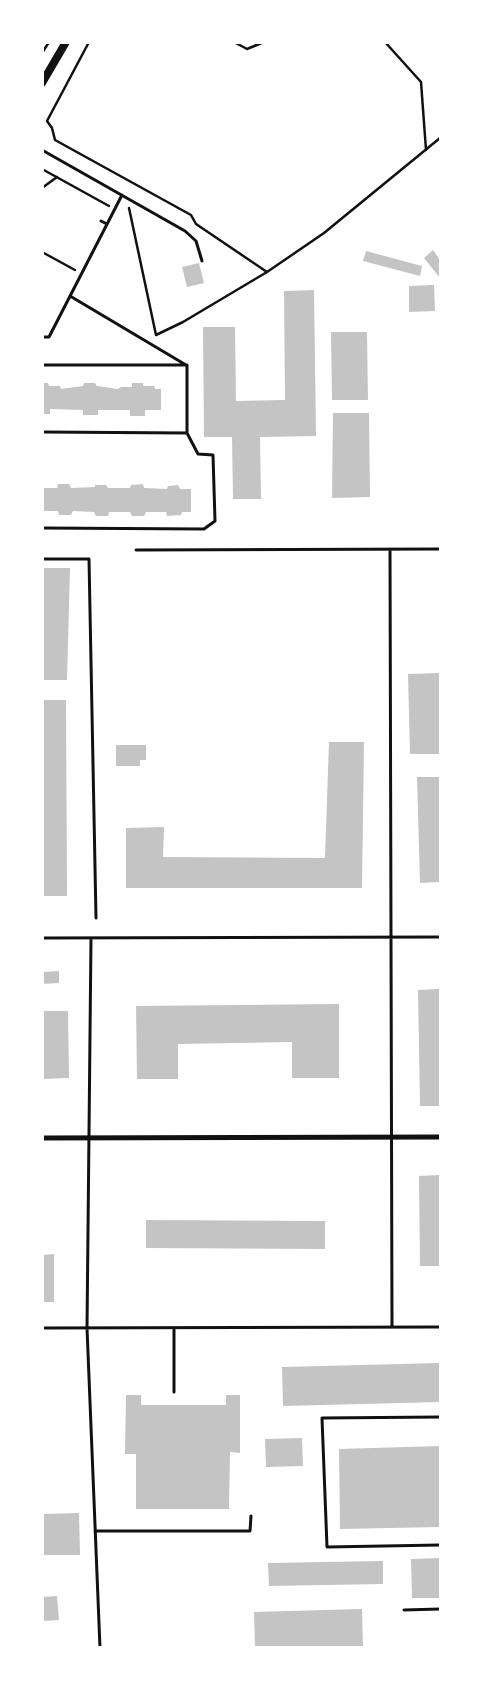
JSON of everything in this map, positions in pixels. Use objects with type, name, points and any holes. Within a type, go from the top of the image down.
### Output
[{"type":"street","points":[[42,83],[66,42]]},
{"type":"street","points":[[42,1138],[440,1137]]},
{"type":"lane","points":[[42,150],[186,231],[196,241],[202,261]]},
{"type":"lane","points":[[42,337],[50,337],[122,195]]},
{"type":"lane","points":[[101,222],[107,224]]},
{"type":"lane","points":[[70,296],[187,365]]},
{"type":"lane","points":[[42,365],[187,365]]},
{"type":"lane","points":[[42,528],[204,529],[215,521],[213,455],[198,454],[187,433],[187,365]]},
{"type":"lane","points":[[42,432],[187,433]]},
{"type":"lane","points":[[390,549],[392,1327]]},
{"type":"lane","points":[[136,550],[440,549]]},
{"type":"lane","points":[[42,559],[89,559],[96,918]]},
{"type":"lane","points":[[42,938],[440,937]]},
{"type":"lane","points":[[91,938],[87,1328],[100,1648]]},
{"type":"lane","points":[[42,1328],[440,1326]]},
{"type":"lane","points":[[174,1328],[174,1392]]},
{"type":"lane","points":[[440,1417],[322,1418],[327,1547],[440,1545]]},
{"type":"lane","points":[[95,1531],[250,1531],[251,1516]]},
{"type":"lane","points":[[404,1610],[440,1610]]},
{"type":"path","points":[[42,53],[48,42]]},
{"type":"path","points":[[89,42],[47,121],[52,128],[55,140],[191,215],[196,224],[267,272]]},
{"type":"path","points":[[234,42],[247,49],[264,42]]},
{"type":"path","points":[[385,42],[421,82],[426,150]]},
{"type":"path","points":[[127,198],[156,334],[183,322],[267,272],[324,233],[440,138]]},
{"type":"path","points":[[42,169],[115,209]]},
{"type":"path","points":[[42,188],[57,178]]},
{"type":"path","points":[[42,252],[76,270]]},
{"type":"building","points":[[433,250],[440,260],[440,278],[424,258]]},
{"type":"building","points":[[366,251],[422,266],[420,276],[363,261]]},
{"type":"building","points":[[199,263],[204,283],[187,287],[182,267]]},
{"type":"building","points":[[434,285],[435,311],[409,312],[409,286]]},
{"type":"building","points":[[314,290],[316,436],[260,437],[261,499],[233,499],[232,437],[204,437],[203,327],[235,327],[236,401],[285,400],[284,291]]},
{"type":"building","points":[[331,332],[367,332],[368,400],[332,400]]},
{"type":"building","points":[[42,383],[48,383],[49,386],[60,386],[61,389],[83,386],[84,383],[95,383],[97,386],[118,389],[121,387],[132,387],[132,383],[143,383],[143,386],[154,386],[155,389],[161,389],[161,410],[145,410],[145,416],[130,416],[130,410],[98,410],[98,415],[83,415],[83,410],[50,409],[50,414],[42,414]]},
{"type":"building","points":[[333,413],[369,413],[370,497],[332,498]]},
{"type":"building","points":[[58,484],[69,484],[71,488],[106,485],[108,488],[130,488],[131,485],[143,484],[144,488],[167,489],[168,486],[178,485],[180,489],[191,489],[191,512],[167,516],[166,512],[146,512],[144,516],[132,516],[130,512],[109,512],[108,516],[96,516],[94,512],[73,511],[71,515],[59,515],[58,511],[42,511],[42,488],[57,488]]},
{"type":"building","points":[[42,568],[70,568],[67,680],[42,680]]},
{"type":"building","points":[[440,673],[440,754],[410,754],[408,674]]},
{"type":"building","points":[[42,700],[66,700],[67,896],[42,896]]},
{"type":"building","points":[[329,742],[364,742],[362,888],[126,888],[126,828],[164,827],[163,857],[325,858]]},
{"type":"building","points":[[116,745],[146,745],[146,760],[140,760],[140,766],[116,766]]},
{"type":"building","points":[[417,777],[440,777],[440,882],[420,883]]},
{"type":"building","points":[[59,971],[59,983],[42,984],[42,972]]},
{"type":"building","points":[[440,989],[440,1106],[420,1106],[418,990]]},
{"type":"building","points":[[339,1004],[339,1078],[292,1078],[292,1042],[178,1044],[178,1079],[137,1079],[136,1006]]},
{"type":"building","points":[[42,1011],[68,1011],[69,1078],[44,1079]]},
{"type":"building","points":[[440,1175],[440,1266],[420,1266],[419,1176]]},
{"type":"building","points":[[146,1220],[325,1221],[325,1249],[146,1248]]},
{"type":"building","points":[[54,1254],[54,1302],[42,1302],[42,1255]]},
{"type":"building","points":[[440,1363],[440,1402],[283,1406],[282,1367]]},
{"type":"building","points":[[126,1395],[141,1395],[141,1405],[226,1405],[226,1395],[240,1395],[240,1453],[230,1452],[229,1509],[136,1509],[136,1454],[125,1454]]},
{"type":"building","points":[[302,1438],[303,1466],[266,1467],[265,1439]]},
{"type":"building","points":[[440,1446],[440,1527],[340,1529],[339,1449]]},
{"type":"building","points":[[79,1513],[80,1555],[42,1555],[42,1514]]},
{"type":"building","points":[[440,1558],[440,1598],[412,1598],[411,1559]]},
{"type":"building","points":[[383,1561],[383,1584],[269,1586],[268,1563]]},
{"type":"building","points":[[57,1596],[59,1620],[42,1621],[42,1597]]},
{"type":"building","points":[[362,1609],[363,1648],[255,1648],[254,1612]]}]
